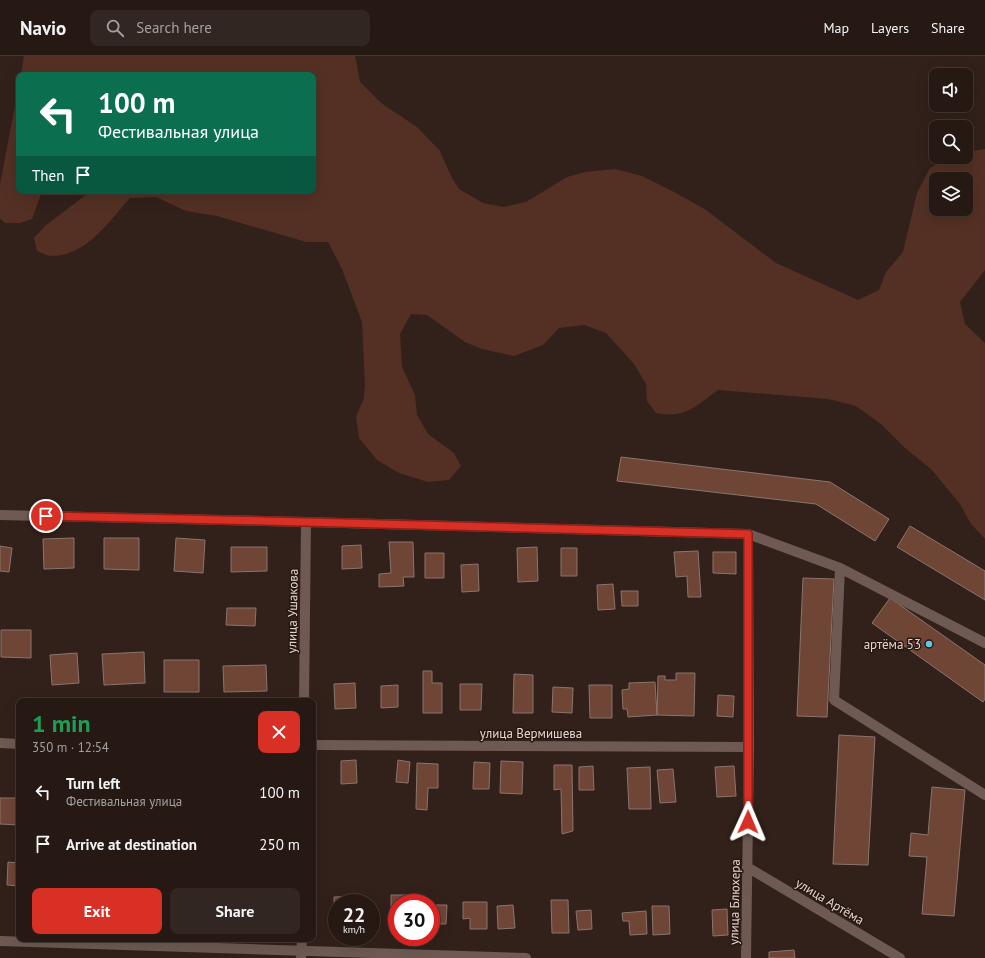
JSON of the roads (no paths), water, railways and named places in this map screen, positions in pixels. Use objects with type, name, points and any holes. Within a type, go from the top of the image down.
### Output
[{"type":"street","points":[[0,516],[306,522],[748,534],[840,568],[985,643]]},
{"type":"street","name":"улица Ушакова","points":[[304,698],[306,522]]},
{"type":"street","name":"улица Блюхера","points":[[746,958],[749,747],[748,534]]},
{"type":"street","points":[[840,568],[834,700],[985,795]]},
{"type":"street","points":[[0,744],[16,744]]},
{"type":"street","name":"улица Вермишева","points":[[316,745],[749,747]]},
{"type":"street","name":"улица Артёма","points":[[748,867],[900,958]]},
{"type":"street","points":[[0,941],[16,942]]},
{"type":"street","points":[[22,942],[301,955],[526,958]]},
{"type":"street","points":[[301,955],[302,942]]},
{"type":"place","name":"артёма 53","points":[[929,644]]}]
